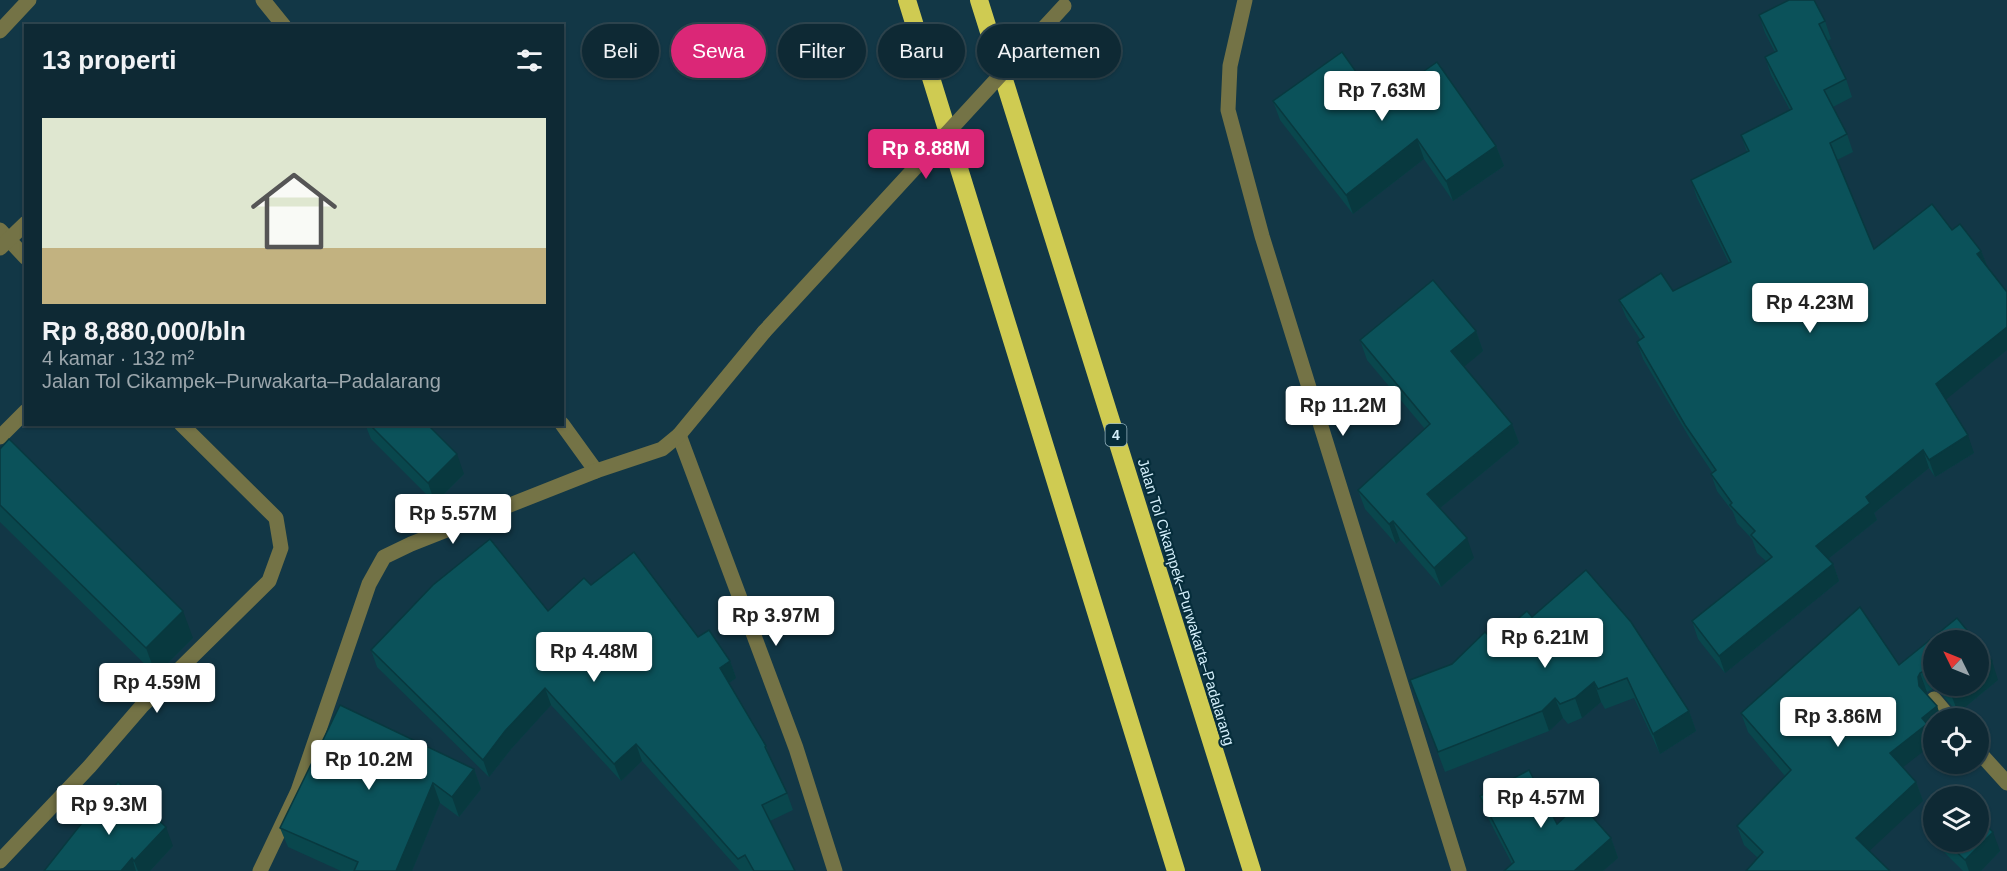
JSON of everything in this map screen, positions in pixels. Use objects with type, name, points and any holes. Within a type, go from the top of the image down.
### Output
[{"type":"highway","points":[[907,0],[1176,871]]},
{"type":"highway","name":"Jalan Tol Cikampek–Purwakarta–Padalarang","points":[[978,0],[1252,871]]},
{"type":"street","points":[[0,31],[29,0]]},
{"type":"street","points":[[263,0],[282,24]]},
{"type":"street","points":[[1245,0],[1230,66],[1228,110],[1262,236],[1459,871]]},
{"type":"street","points":[[260,871],[298,791],[369,584],[384,557],[411,544],[596,471],[662,449],[679,435],[764,332],[1066,3]]},
{"type":"street","points":[[24,224],[3,239],[24,256]]},
{"type":"street","points":[[0,437],[24,413]]},
{"type":"street","points":[[0,861],[90,766],[141,707],[269,581],[281,548],[276,518],[183,426]]},
{"type":"street","points":[[563,426],[596,471]]},
{"type":"street","points":[[679,435],[796,748],[835,871]]},
{"type":"street","points":[[1934,699],[1942,708]]},
{"type":"street","points":[[1989,763],[2007,783]]},
{"type":"building","points":[[1789,0],[1814,0],[1825,21],[1819,24],[1846,79],[1824,90],[1847,134],[1830,143],[1874,249],[1932,204],[1952,230],[1960,224],[1981,251],[1977,254],[2007,292],[2007,327],[1936,384],[1968,435],[1929,460],[1923,450],[1866,497],[1870,503],[1816,546],[1833,564],[1719,656],[1692,621],[1772,557],[1751,535],[1755,531],[1730,505],[1732,503],[1711,474],[1716,470],[1685,425],[1637,342],[1644,337],[1619,300],[1661,273],[1673,291],[1731,262],[1691,180],[1749,151],[1741,135],[1792,109],[1765,57],[1777,51],[1759,15]]},
{"type":"building","points":[[1342,52],[1378,103],[1437,62],[1496,146],[1446,181],[1417,139],[1346,195],[1273,101]]},
{"type":"building","points":[[1433,280],[1476,331],[1451,351],[1512,424],[1427,494],[1467,538],[1434,568],[1393,521],[1389,524],[1358,490],[1430,424],[1360,340]]},
{"type":"building","points":[[371,426],[429,426],[457,454],[428,483]]},
{"type":"building","points":[[9,439],[183,611],[146,648],[0,505],[0,449]]},
{"type":"building","points":[[490,539],[548,611],[584,578],[591,585],[634,552],[698,637],[709,630],[730,661],[720,668],[766,746],[787,793],[762,805],[795,871],[754,871],[745,855],[738,859],[636,744],[614,764],[545,688],[505,731],[483,760],[371,650],[433,585]]},
{"type":"building","points":[[1586,570],[1631,622],[1689,711],[1653,734],[1627,678],[1598,689],[1594,682],[1575,698],[1560,704],[1555,698],[1542,711],[1438,752],[1410,680],[1452,664],[1485,632],[1493,640],[1527,611],[1532,617]]},
{"type":"building","points":[[1860,607],[1899,665],[1923,646],[1923,672],[1918,677],[1919,686],[1923,690],[1923,696],[1928,696],[1937,706],[1923,708],[1923,727],[1890,753],[1916,782],[1856,838],[1890,871],[1746,871],[1763,852],[1737,826],[1791,770],[1741,713]]},
{"type":"building","points":[[1957,618],[1967,630],[1942,630]]},
{"type":"building","points":[[340,705],[474,769],[452,797],[433,783],[396,871],[354,871],[358,862],[280,828]]},
{"type":"building","points":[[1529,770],[1557,824],[1580,803],[1611,838],[1574,871],[1504,871],[1514,862],[1480,796]]},
{"type":"building","points":[[118,782],[166,827],[134,861],[132,858],[121,871],[44,871],[93,809]]},
{"type":"building","points":[[1957,852],[1973,852],[1965,860]]}]
